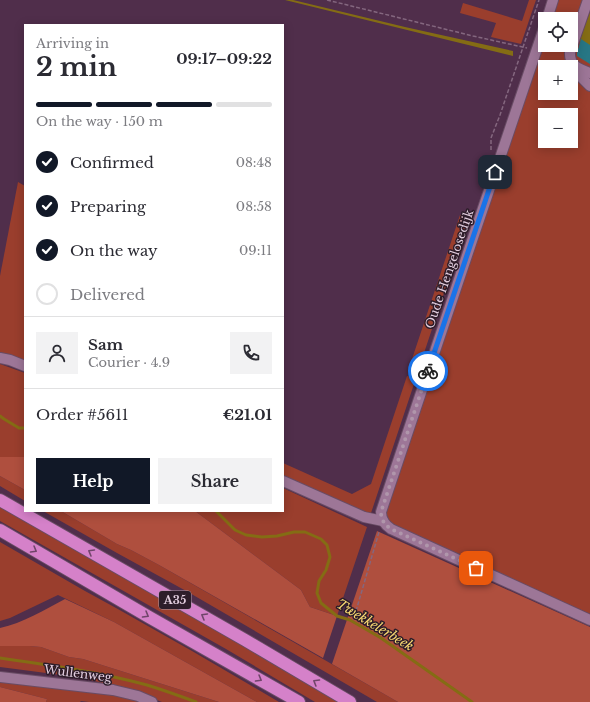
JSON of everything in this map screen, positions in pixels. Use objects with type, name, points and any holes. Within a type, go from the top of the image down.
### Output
[{"type":"highway","name":"A35","points":[[0,500],[245,640],[350,702]]},
{"type":"highway","name":"A35","points":[[0,530],[299,702]]},
{"type":"street","points":[[549,12],[553,0]]},
{"type":"street","points":[[571,60],[570,52],[588,0]]},
{"type":"street","name":"Oude Hengelosedijk","points":[[383,521],[381,512],[538,46]]},
{"type":"street","points":[[578,67],[590,73]]},
{"type":"street","points":[[578,74],[590,86]]},
{"type":"street","points":[[0,358],[24,366]]},
{"type":"street","points":[[284,481],[364,517],[383,521],[391,529],[590,620]]},
{"type":"street","name":"Wullenweg","points":[[0,677],[113,690],[138,696],[152,702]]},
{"type":"path","points":[[327,0],[516,46]]},
{"type":"path","points":[[492,155],[491,138],[539,0]]},
{"type":"path","points":[[356,611],[383,521]]},
{"type":"shaded area","points":[[285,0],[293,0],[513,51],[513,56]]},
{"type":"shaded area","points":[[529,0],[536,0],[521,44],[491,37],[496,23],[460,13],[463,3],[522,21]]},
{"type":"shaded area","points":[[556,0],[590,0],[590,12],[579,40],[590,47],[590,614],[394,526],[386,517],[385,511],[539,52],[578,52],[578,12],[552,12]]},
{"type":"shaded area","points":[[590,12],[590,47],[579,41]]},
{"type":"shaded area","points":[[18,182],[24,185],[24,362],[0,354],[0,276]]},
{"type":"shaded area","points":[[460,215],[469,218],[419,368],[410,365]]},
{"type":"shaded area","points":[[0,364],[24,373],[24,457],[0,457]]},
{"type":"shaded area","points":[[407,376],[416,378],[370,516],[284,477],[284,463],[352,494],[371,484]]},
{"type":"shaded area","points":[[0,457],[24,457],[24,489],[0,476]]},
{"type":"shaded area","points":[[0,476],[24,489],[24,500],[0,486]]},
{"type":"shaded area","points":[[284,488],[367,527],[337,616],[310,607],[301,590],[196,512],[284,512]]},
{"type":"shaded area","points":[[0,504],[87,557],[222,632],[342,702],[315,702],[226,649],[0,521]]},
{"type":"shaded area","points":[[45,512],[63,512],[117,544],[159,565],[398,702],[377,702],[188,592]]},
{"type":"shaded area","points":[[63,512],[196,512],[301,590],[310,607],[337,616],[323,658],[159,565],[117,544]]},
{"type":"shaded area","points":[[377,531],[590,627],[590,702],[398,702],[332,664]]},
{"type":"shaded area","points":[[0,542],[279,702],[257,702],[114,622],[58,595],[10,618],[0,621]]},
{"type":"shaded area","points":[[65,599],[114,622],[257,702],[219,702],[83,659],[69,657],[41,647],[0,646],[0,628],[25,620]]},
{"type":"shaded area","points":[[0,646],[41,647],[69,657],[83,659],[219,702],[162,702],[139,693],[77,677],[0,667]]},
{"type":"shaded area","points":[[0,678],[115,694],[140,702],[46,702],[47,699],[0,687]]},
{"type":"shaded area","points":[[0,687],[47,699],[46,702],[0,702]]},
{"type":"building","points":[[581,39],[590,45],[590,64],[577,56]]},
{"type":"waterway","name":"Twekkelerbeek","points":[[0,416],[19,428],[24,428]]},
{"type":"waterway","name":"Twekkelerbeek","points":[[217,512],[235,530],[246,535],[262,537],[277,536],[294,532],[305,532],[321,539],[327,545],[330,557],[326,570],[319,581],[317,593],[321,603],[337,616],[350,620],[381,638],[472,702]]},
{"type":"waterway","points":[[0,658],[111,676],[147,685],[196,702]]},
{"type":"way so far","points":[[428,371],[381,515],[385,524],[391,529],[476,568]]},
{"type":"route","points":[[428,371],[495,172]]}]
